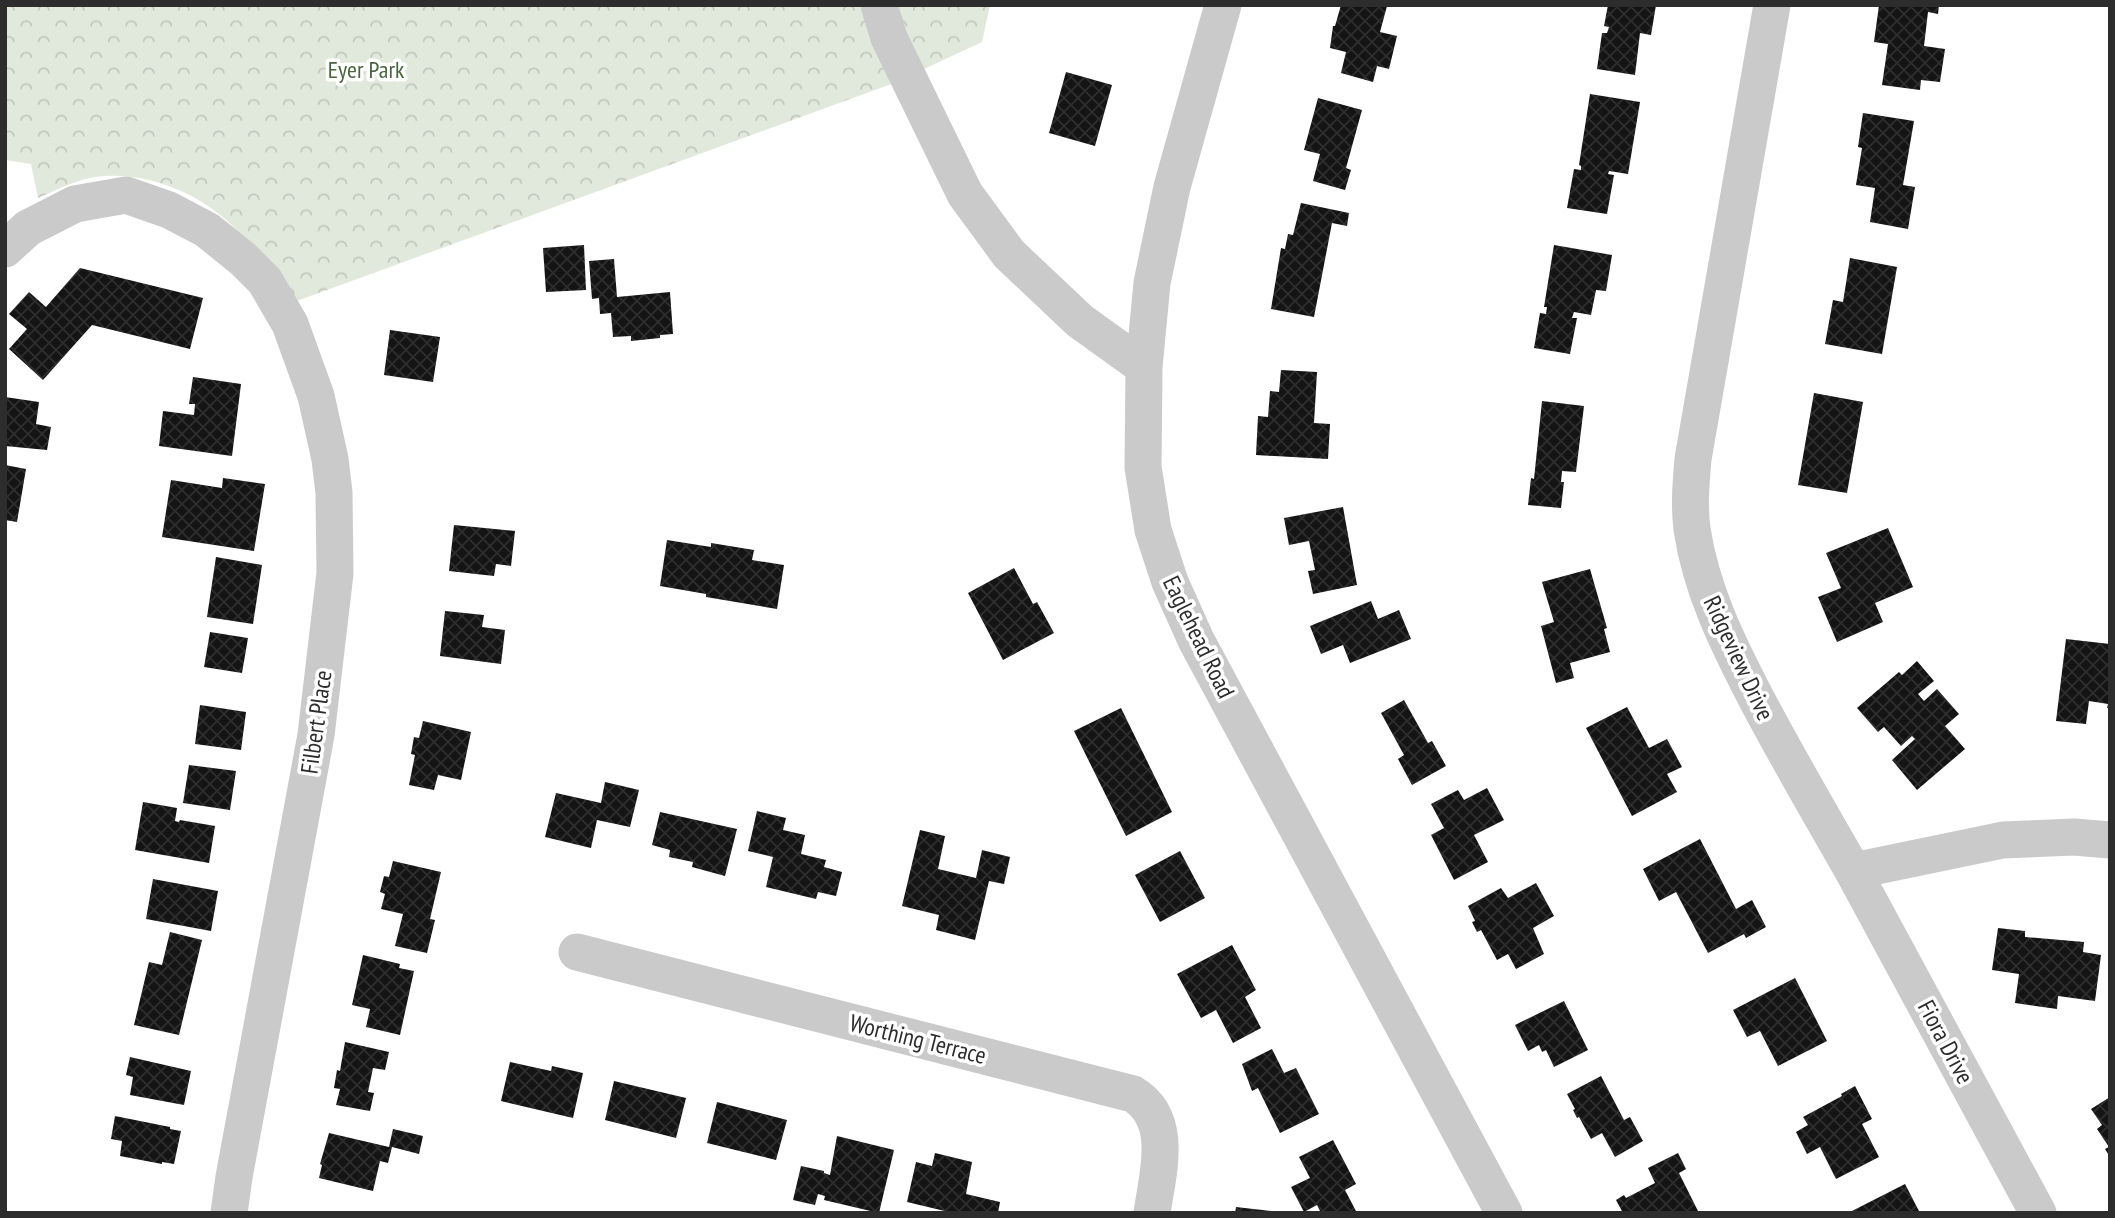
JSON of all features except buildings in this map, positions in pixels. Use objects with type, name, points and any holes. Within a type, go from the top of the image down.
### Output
[{"type":"street","points":[[879,5],[888,38],[964,194],[1009,254],[1080,321],[1144,367]]},
{"type":"street","name":"Eaglehead Road","points":[[1223,5],[1172,187],[1152,283],[1144,367],[1143,467],[1153,530],[1170,582],[1196,640],[1504,1213]]},
{"type":"street","name":"Ridgeview Drive","points":[[1772,5],[1712,338],[1693,460],[1690,494],[1692,528],[1703,580],[1723,636],[1785,754],[1853,871]]},
{"type":"street","name":"Filbert Place","points":[[5,249],[28,228],[75,204],[127,195],[179,215],[207,230],[265,281],[284,313],[316,396],[330,459],[334,493],[335,573],[316,735],[229,1213]]},
{"type":"street","points":[[1853,871],[2003,840],[2074,837],[2110,840]]},
{"type":"street","name":"Fiora Drive","points":[[1853,871],[2038,1213]]},
{"type":"street","name":"Worthing Terrace","points":[[577,952],[1133,1094],[1146,1102],[1155,1115],[1159,1134],[1160,1156],[1152,1213]]},
{"type":"green space","name":"Eyer Park","points":[[5,5],[990,5],[982,42],[894,83],[294,302],[231,224],[216,211],[182,191],[144,179],[105,176],[79,181],[38,198],[31,164],[5,160]]}]
